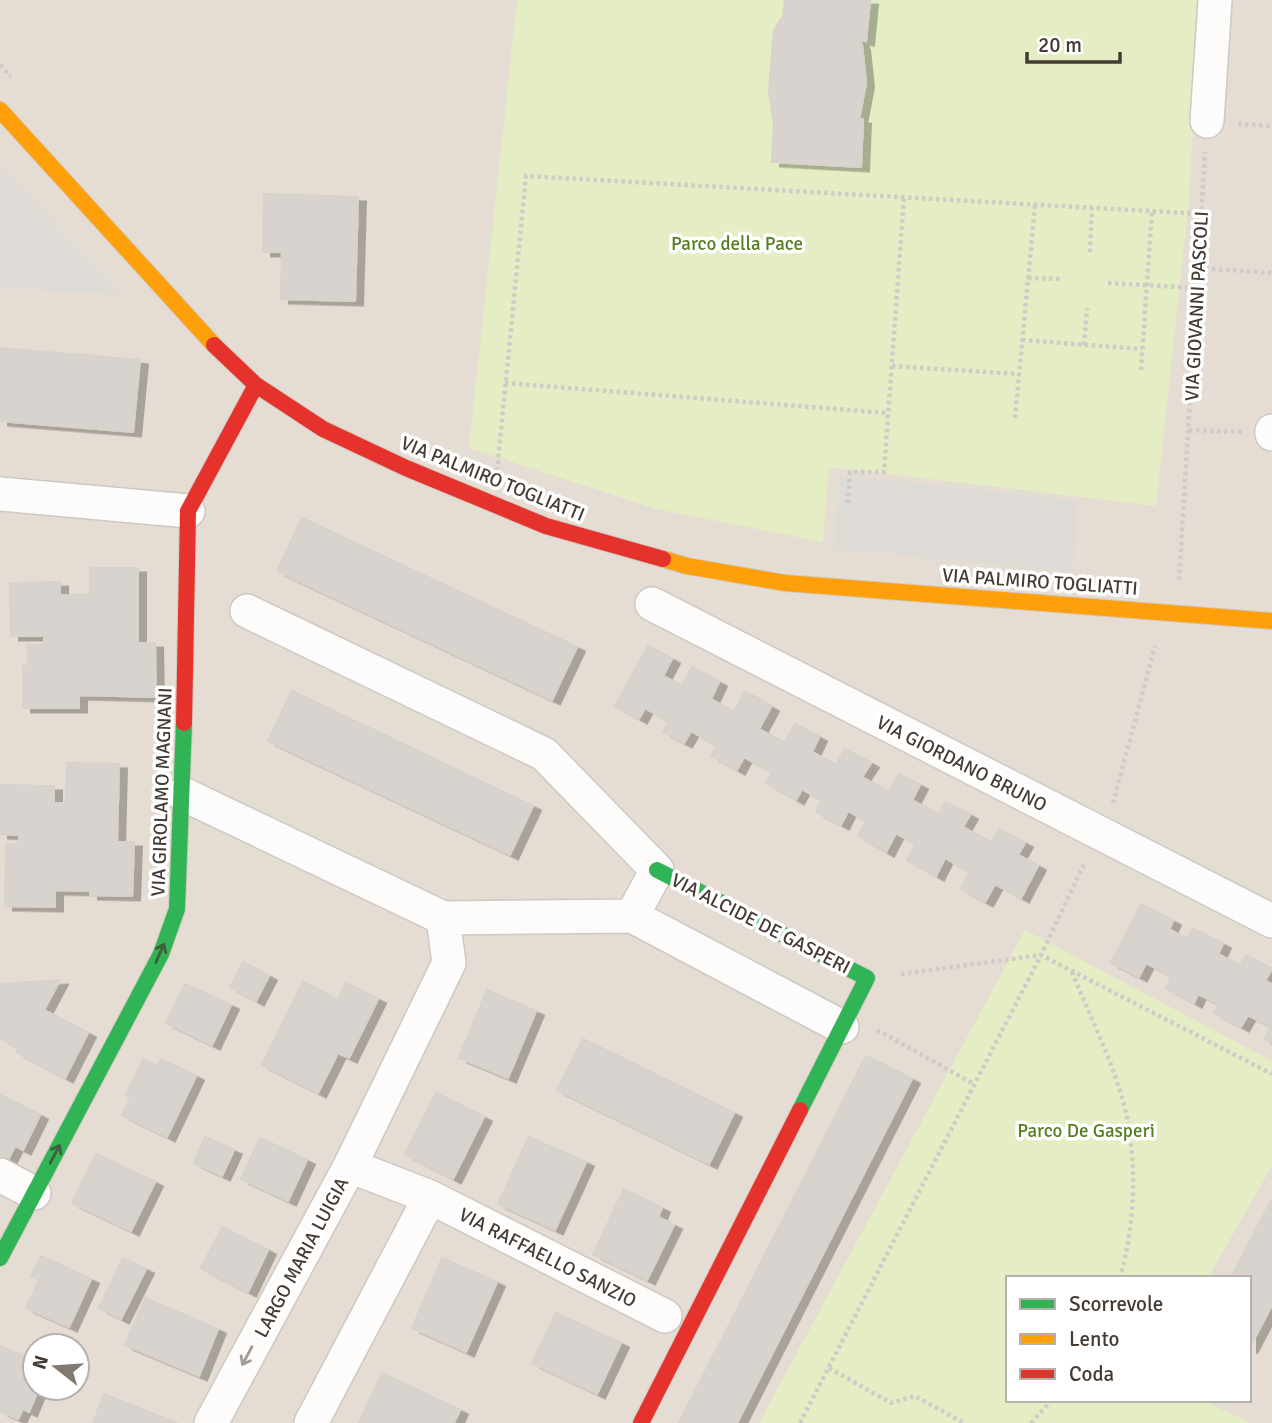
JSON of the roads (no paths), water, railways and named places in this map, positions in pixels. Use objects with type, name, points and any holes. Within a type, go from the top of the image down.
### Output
[{"type":"street","points":[[1207,121],[1215,0]]},
{"type":"street","name":"VIA PALMIRO TOGLIATTI","points":[[0,110],[205,335],[256,385],[323,429],[406,468],[546,526],[687,566],[785,583],[1272,621]]},
{"type":"street","name":"VIA GIROLAMO MAGNANI","points":[[0,1258],[165,943],[177,909],[183,794],[188,510],[256,385]]},
{"type":"street","points":[[0,494],[188,510]]},
{"type":"street","name":"VIA GIORDANO BRUNO","points":[[652,604],[1272,921]]},
{"type":"street","name":"VIA ALCIDE DE GASPERI","points":[[247,611],[544,754],[657,870],[867,978],[641,1423]]},
{"type":"street","points":[[183,794],[443,918],[632,916],[845,1020]]},
{"type":"street","name":"VIA ALCIDE DE GASPERI","points":[[632,916],[657,870]]},
{"type":"street","points":[[350,1166],[449,963],[443,918]]},
{"type":"street","name":"LARGO MARIA LUIGIA","points":[[211,1423],[350,1166],[430,1197]]},
{"type":"street","points":[[0,1175],[34,1193]]},
{"type":"street","points":[[311,1423],[430,1197]]},
{"type":"street","name":"VIA RAFFAELLO SANZIO","points":[[430,1197],[665,1316]]},
{"type":"park label","name":"Parco della Pace","points":[[737,243]]},
{"type":"park label","name":"Parco De Gasperi","points":[[1086,1130]]}]
